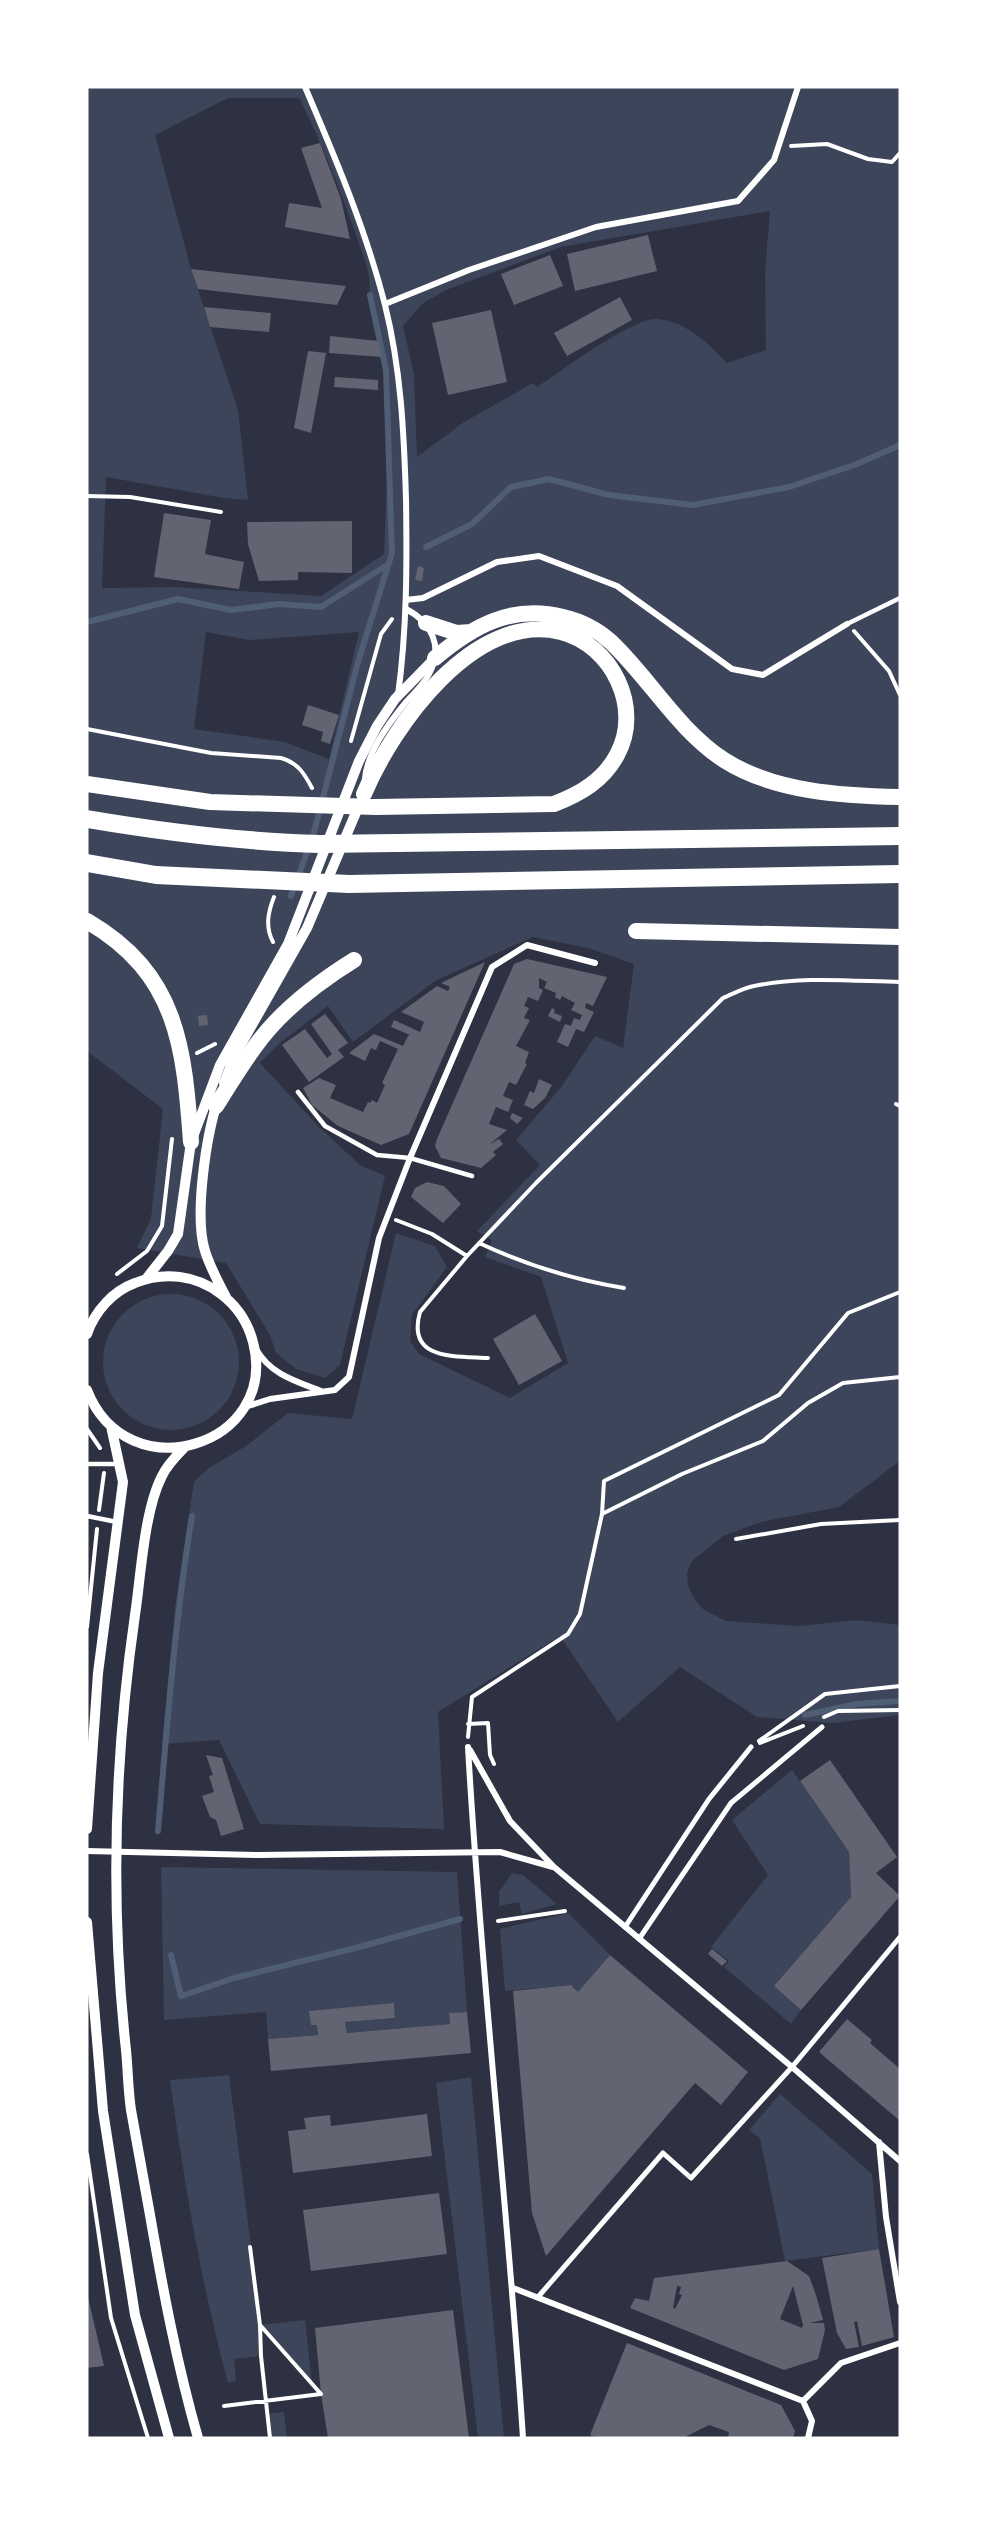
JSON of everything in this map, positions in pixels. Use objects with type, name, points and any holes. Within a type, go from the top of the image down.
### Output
[{"type":"highway","points":[[435,658],[487,623],[526,611],[548,613],[575,620],[610,641],[689,730],[724,760],[779,785],[854,796],[900,797]]},
{"type":"highway","points":[[426,623],[457,633],[471,632]]},
{"type":"highway","points":[[87,784],[210,802],[376,807],[554,804],[591,786],[618,754],[624,735],[626,716],[620,683],[600,655],[582,641],[562,633],[545,629],[527,630],[491,642],[452,669],[409,715],[380,760],[364,794]]},
{"type":"highway","points":[[87,819],[160,832],[278,843],[900,836]]},
{"type":"highway","points":[[87,863],[156,875],[349,884],[900,874]]},
{"type":"highway","points":[[87,921],[107,933],[135,959],[158,987],[175,1024],[184,1061],[191,1142]]},
{"type":"highway","points":[[636,931],[900,937]]},
{"type":"highway","points":[[216,1106],[268,1030],[321,980],[354,960]]},
{"type":"street","points":[[305,87],[349,197],[385,304],[398,369],[404,426],[407,546],[406,609],[398,695]]},
{"type":"street","points":[[385,304],[469,270],[596,227],[738,201],[774,160],[798,87]]},
{"type":"street","points":[[406,600],[423,598],[497,562],[540,556],[617,586],[732,669],[763,675],[847,624]]},
{"type":"street","points":[[324,1392],[284,1377],[261,1359],[242,1316],[226,1297],[204,1250],[201,1212],[209,1137],[216,1106],[235,1055],[307,928],[364,794],[366,770],[378,743],[404,705],[428,676],[435,658],[435,644],[426,623],[406,609]]},
{"type":"street","points":[[146,1279],[178,1234],[191,1142],[220,1065],[282,956],[301,915],[359,761],[377,726],[398,695],[435,658]]},
{"type":"street","points":[[243,1408],[270,1399],[335,1390],[349,1377],[379,1238],[410,1158],[492,967],[527,945],[595,963]]},
{"type":"street","points":[[87,1334],[90,1322],[102,1306],[115,1294],[146,1279],[165,1276],[184,1277],[202,1282],[226,1297]]},
{"type":"street","points":[[87,1390],[98,1412],[126,1438],[164,1449],[184,1448],[201,1443],[218,1434],[243,1408],[251,1391],[255,1373],[254,1346]]},
{"type":"street","points":[[87,1829],[98,1673],[123,1482],[121,1464],[111,1426]]},
{"type":"street","points":[[184,1448],[162,1475],[152,1503],[146,1537],[126,1678],[115,1851],[121,2008],[131,2108],[166,2308],[184,2390],[198,2438]]},
{"type":"street","points":[[639,1939],[731,1803],[822,1727]]},
{"type":"street","points":[[468,1747],[474,1853],[513,2288],[523,2438]]},
{"type":"street","points":[[468,1747],[510,1821],[554,1867],[900,2161]]},
{"type":"street","points":[[625,1927],[709,1799],[751,1747]]},
{"type":"street","points":[[87,1851],[258,1855],[500,1852],[554,1867]]},
{"type":"street","points":[[87,1922],[103,2111],[129,2281],[135,2315],[169,2438]]},
{"type":"street","points":[[538,2297],[663,2153],[691,2178],[792,2067],[900,1937]]},
{"type":"street","points":[[879,2141],[886,2217],[900,2302]]},
{"type":"street","points":[[513,2288],[803,2401],[812,2421],[808,2438]]},
{"type":"street","points":[[803,2401],[841,2363],[900,2343]]},
{"type":"lane","points":[[847,624],[900,598]]},
{"type":"lane","points":[[298,1092],[325,1126],[377,1155],[410,1158],[472,1176]]},
{"type":"lane","points":[[87,1464],[121,1464]]},
{"type":"lane","points":[[87,1516],[119,1523]]},
{"type":"path","points":[[778,147],[827,144],[868,159],[892,162],[900,153]]},
{"type":"path","points":[[87,496],[130,497],[221,512]]},
{"type":"path","points":[[847,624],[889,671],[900,694]]},
{"type":"path","points":[[488,1358],[438,1355],[428,1350],[418,1333],[417,1323],[420,1312],[479,1243],[723,998],[752,986],[781,982],[900,981]]},
{"type":"path","points":[[387,1216],[432,1234],[467,1256]]},
{"type":"path","points":[[479,1243],[501,1253],[593,1283],[624,1288]]},
{"type":"path","points":[[468,1747],[471,1697],[568,1634],[580,1614],[602,1514],[604,1482],[779,1395],[848,1313],[900,1292]]},
{"type":"path","points":[[602,1514],[682,1474],[764,1441],[808,1403],[843,1383],[900,1377]]},
{"type":"path","points":[[736,1539],[821,1524],[900,1520]]},
{"type":"path","points":[[751,1747],[825,1694],[900,1686]]},
{"type":"path","points":[[468,1724],[488,1723],[490,1755],[499,1774]]},
{"type":"path","points":[[498,1921],[566,1911]]},
{"type":"path","points":[[87,2154],[111,2318],[148,2438]]},
{"type":"path","points":[[250,2247],[260,2325],[270,2438]]},
{"type":"path","points":[[224,2406],[321,2394],[260,2325]]},
{"type":"shaded area","points":[[87,87],[900,87],[900,1461],[839,1507],[761,1522],[723,1536],[692,1561],[687,1573],[688,1585],[694,1599],[703,1609],[726,1621],[799,1626],[856,1620],[900,1625],[900,1715],[833,1723],[757,1717],[680,1667],[618,1722],[560,1636],[438,1712],[444,1829],[260,1824],[219,1740],[162,1744],[175,1608],[194,1482],[209,1468],[246,1446],[288,1413],[352,1419],[396,1233],[435,1246],[447,1267],[412,1315],[410,1341],[419,1354],[510,1398],[568,1363],[541,1277],[485,1257],[492,1240],[477,1231],[540,1165],[516,1140],[562,1086],[595,1036],[623,1048],[634,964],[588,948],[533,937],[435,981],[353,1042],[328,1006],[280,1043],[260,1063],[319,1127],[360,1165],[385,1176],[340,1365],[325,1378],[296,1369],[276,1353],[270,1335],[226,1263],[137,1248],[151,1218],[163,1109],[87,1051]],"holes":[[[228,98],[299,98],[329,164],[355,232],[368,271],[369,295],[385,370],[388,457],[384,554],[321,596],[176,587],[102,588],[106,477],[224,498],[248,500],[238,410],[191,269],[155,135]],[[770,211],[765,272],[766,350],[727,363],[688,329],[669,321],[647,320],[615,335],[537,387],[533,383],[464,422],[417,457],[414,374],[403,326],[422,304],[446,290],[561,247]],[[206,632],[249,640],[359,632],[329,759],[285,742],[194,729]]]},
{"type":"shaded area","points":[[171,1294],[197,1299],[209,1305],[219,1314],[228,1324],[234,1336],[239,1362],[234,1388],[228,1400],[219,1410],[209,1419],[197,1425],[171,1430],[145,1425],[133,1419],[123,1410],[114,1400],[108,1388],[103,1362],[108,1336],[114,1324],[123,1314],[133,1305],[145,1299]]},
{"type":"shaded area","points":[[792,1770],[849,1852],[851,1897],[774,1986],[801,2010],[791,2024],[724,1967],[729,1961],[711,1947],[768,1875],[732,1820]]},
{"type":"shaded area","points":[[161,1867],[457,1872],[467,2012],[449,2013],[450,2024],[347,2033],[345,2022],[395,2018],[394,2004],[310,2011],[311,2025],[317,2025],[318,2035],[268,2039],[266,2012],[164,2020]]},
{"type":"shaded area","points":[[512,1873],[523,1875],[557,1904],[522,1914],[519,1902],[499,1906],[499,1892]]},
{"type":"shaded area","points":[[568,1913],[610,1955],[578,1992],[571,1985],[505,1991],[500,1929]]},
{"type":"shaded area","points":[[229,2075],[261,2325],[305,2320],[312,2384],[261,2326],[261,2356],[234,2359],[236,2381],[228,2383],[194,2232],[170,2080]]},
{"type":"shaded area","points":[[471,2077],[504,2438],[478,2438],[436,2083]]},
{"type":"shaded area","points":[[780,2094],[872,2174],[879,2249],[785,2261],[760,2138],[749,2130]]},
{"type":"shaded area","points":[[284,2412],[287,2438],[270,2438],[267,2414]]},
{"type":"building","points":[[320,143],[341,199],[350,239],[285,227],[289,203],[322,208],[301,148]]},
{"type":"building","points":[[648,235],[657,271],[575,291],[567,254]]},
{"type":"building","points":[[550,255],[563,286],[514,305],[501,274]]},
{"type":"building","points":[[191,269],[346,286],[337,305],[198,289]]},
{"type":"building","points":[[620,297],[632,320],[567,356],[554,333]]},
{"type":"building","points":[[204,307],[271,313],[269,332],[210,327]]},
{"type":"building","points":[[491,310],[507,382],[448,395],[432,323]]},
{"type":"building","points":[[330,336],[379,341],[382,357],[329,353]]},
{"type":"building","points":[[308,351],[326,353],[311,433],[294,428]]},
{"type":"building","points":[[335,377],[378,380],[378,390],[334,387]]},
{"type":"building","points":[[164,513],[211,520],[205,554],[244,562],[239,589],[154,577]]},
{"type":"building","points":[[352,521],[352,573],[298,572],[298,580],[259,581],[248,544],[247,522]]},
{"type":"building","points":[[418,566],[424,568],[422,581],[415,580]]},
{"type":"building","points":[[308,705],[339,715],[330,744],[321,741],[323,732],[302,725]]},
{"type":"building","points":[[527,959],[607,977],[593,1006],[586,1003],[585,1008],[594,1012],[584,1032],[576,1029],[568,1047],[557,1042],[565,1024],[571,1026],[574,1018],[580,1020],[582,1015],[571,1010],[575,1003],[562,996],[560,1000],[555,997],[556,993],[544,988],[547,982],[539,978],[539,988],[543,990],[538,1001],[528,997],[524,1006],[529,1008],[524,1018],[530,1020],[516,1046],[529,1052],[525,1063],[527,1064],[516,1085],[509,1082],[503,1096],[513,1100],[508,1112],[496,1107],[489,1124],[507,1130],[490,1144],[499,1139],[503,1144],[493,1152],[496,1155],[481,1168],[441,1158],[435,1146],[437,1139],[514,964]]},
{"type":"building","points":[[485,962],[409,1134],[381,1145],[338,1126],[312,1105],[303,1088],[319,1078],[336,1085],[330,1098],[363,1112],[368,1102],[372,1100],[377,1103],[385,1085],[382,1083],[398,1049],[380,1041],[376,1050],[371,1048],[365,1061],[349,1053],[374,1034],[403,1046],[410,1035],[391,1027],[394,1020],[420,1032],[424,1022],[401,1012],[437,986],[448,991],[450,987],[441,983]]},
{"type":"building","points":[[552,1008],[555,1010],[554,1013],[562,1016],[560,1022],[548,1016]]},
{"type":"building","points":[[325,1014],[348,1043],[338,1050],[344,1057],[309,1082],[282,1045],[305,1029],[327,1058],[332,1054],[311,1024]]},
{"type":"building","points":[[207,1015],[208,1025],[199,1026],[198,1016]]},
{"type":"building","points":[[539,1079],[552,1085],[545,1098],[533,1109],[524,1105],[530,1091],[534,1093]]},
{"type":"building","points":[[512,1113],[523,1118],[517,1124],[510,1118]]},
{"type":"building","points":[[427,1182],[444,1186],[461,1204],[443,1223],[411,1197],[415,1188]]},
{"type":"building","points":[[535,1314],[562,1361],[519,1385],[493,1339]]},
{"type":"building","points":[[206,1755],[222,1758],[244,1829],[221,1836],[216,1820],[210,1817],[202,1796],[214,1792],[209,1776],[213,1775]]},
{"type":"building","points":[[830,1760],[897,1857],[876,1873],[900,1896],[801,2010],[774,1986],[851,1897],[849,1852],[800,1781]]},
{"type":"building","points":[[712,1949],[727,1961],[722,1966],[708,1954]]},
{"type":"building","points":[[610,1955],[748,2072],[721,2105],[695,2083],[546,2256],[532,2213],[513,1991],[571,1985],[578,1992]]},
{"type":"building","points":[[394,2003],[395,2018],[345,2022],[347,2033],[450,2024],[449,2013],[467,2012],[471,2053],[271,2071],[268,2039],[318,2035],[317,2025],[311,2025],[309,2011]]},
{"type":"building","points":[[847,2019],[872,2040],[870,2043],[900,2069],[900,2121],[819,2052]]},
{"type":"building","points":[[427,2114],[432,2156],[293,2173],[288,2131],[306,2129],[304,2118],[330,2115],[331,2126]]},
{"type":"building","points":[[439,2193],[447,2254],[311,2271],[303,2210]]},
{"type":"building","points":[[879,2249],[894,2337],[862,2346],[857,2321],[854,2322],[859,2347],[846,2349],[837,2333],[822,2258]]},
{"type":"building","points":[[787,2261],[809,2276],[816,2295],[823,2320],[810,2323],[824,2323],[825,2330],[818,2359],[784,2370],[630,2308],[635,2298],[649,2301],[654,2278]],"holes":[[[677,2286],[681,2287],[679,2294],[682,2295],[675,2309],[673,2308]],[[793,2286],[803,2325],[802,2328],[780,2319]]]},
{"type":"building","points":[[88,2297],[104,2366],[87,2368]]},
{"type":"building","points":[[453,2310],[469,2438],[328,2438],[315,2328]]},
{"type":"building","points":[[627,2343],[781,2405],[795,2431],[793,2438],[728,2438],[729,2432],[709,2425],[683,2438],[597,2438],[590,2435]]},
{"type":"waterway","points":[[291,896],[313,836],[358,662],[392,553],[386,370],[370,295]]},
{"type":"waterway","points":[[426,547],[472,524],[511,487],[549,479],[609,495],[693,505],[789,487],[857,464],[900,445]]},
{"type":"waterway","points":[[87,622],[178,599],[231,610],[279,604],[321,607],[384,567]]},
{"type":"waterway","points":[[158,1831],[176,1634],[192,1516]]},
{"type":"waterway","points":[[805,1715],[856,1704],[900,1701]]},
{"type":"waterway","points":[[171,1955],[181,1996],[234,1978],[460,1919]]}]
